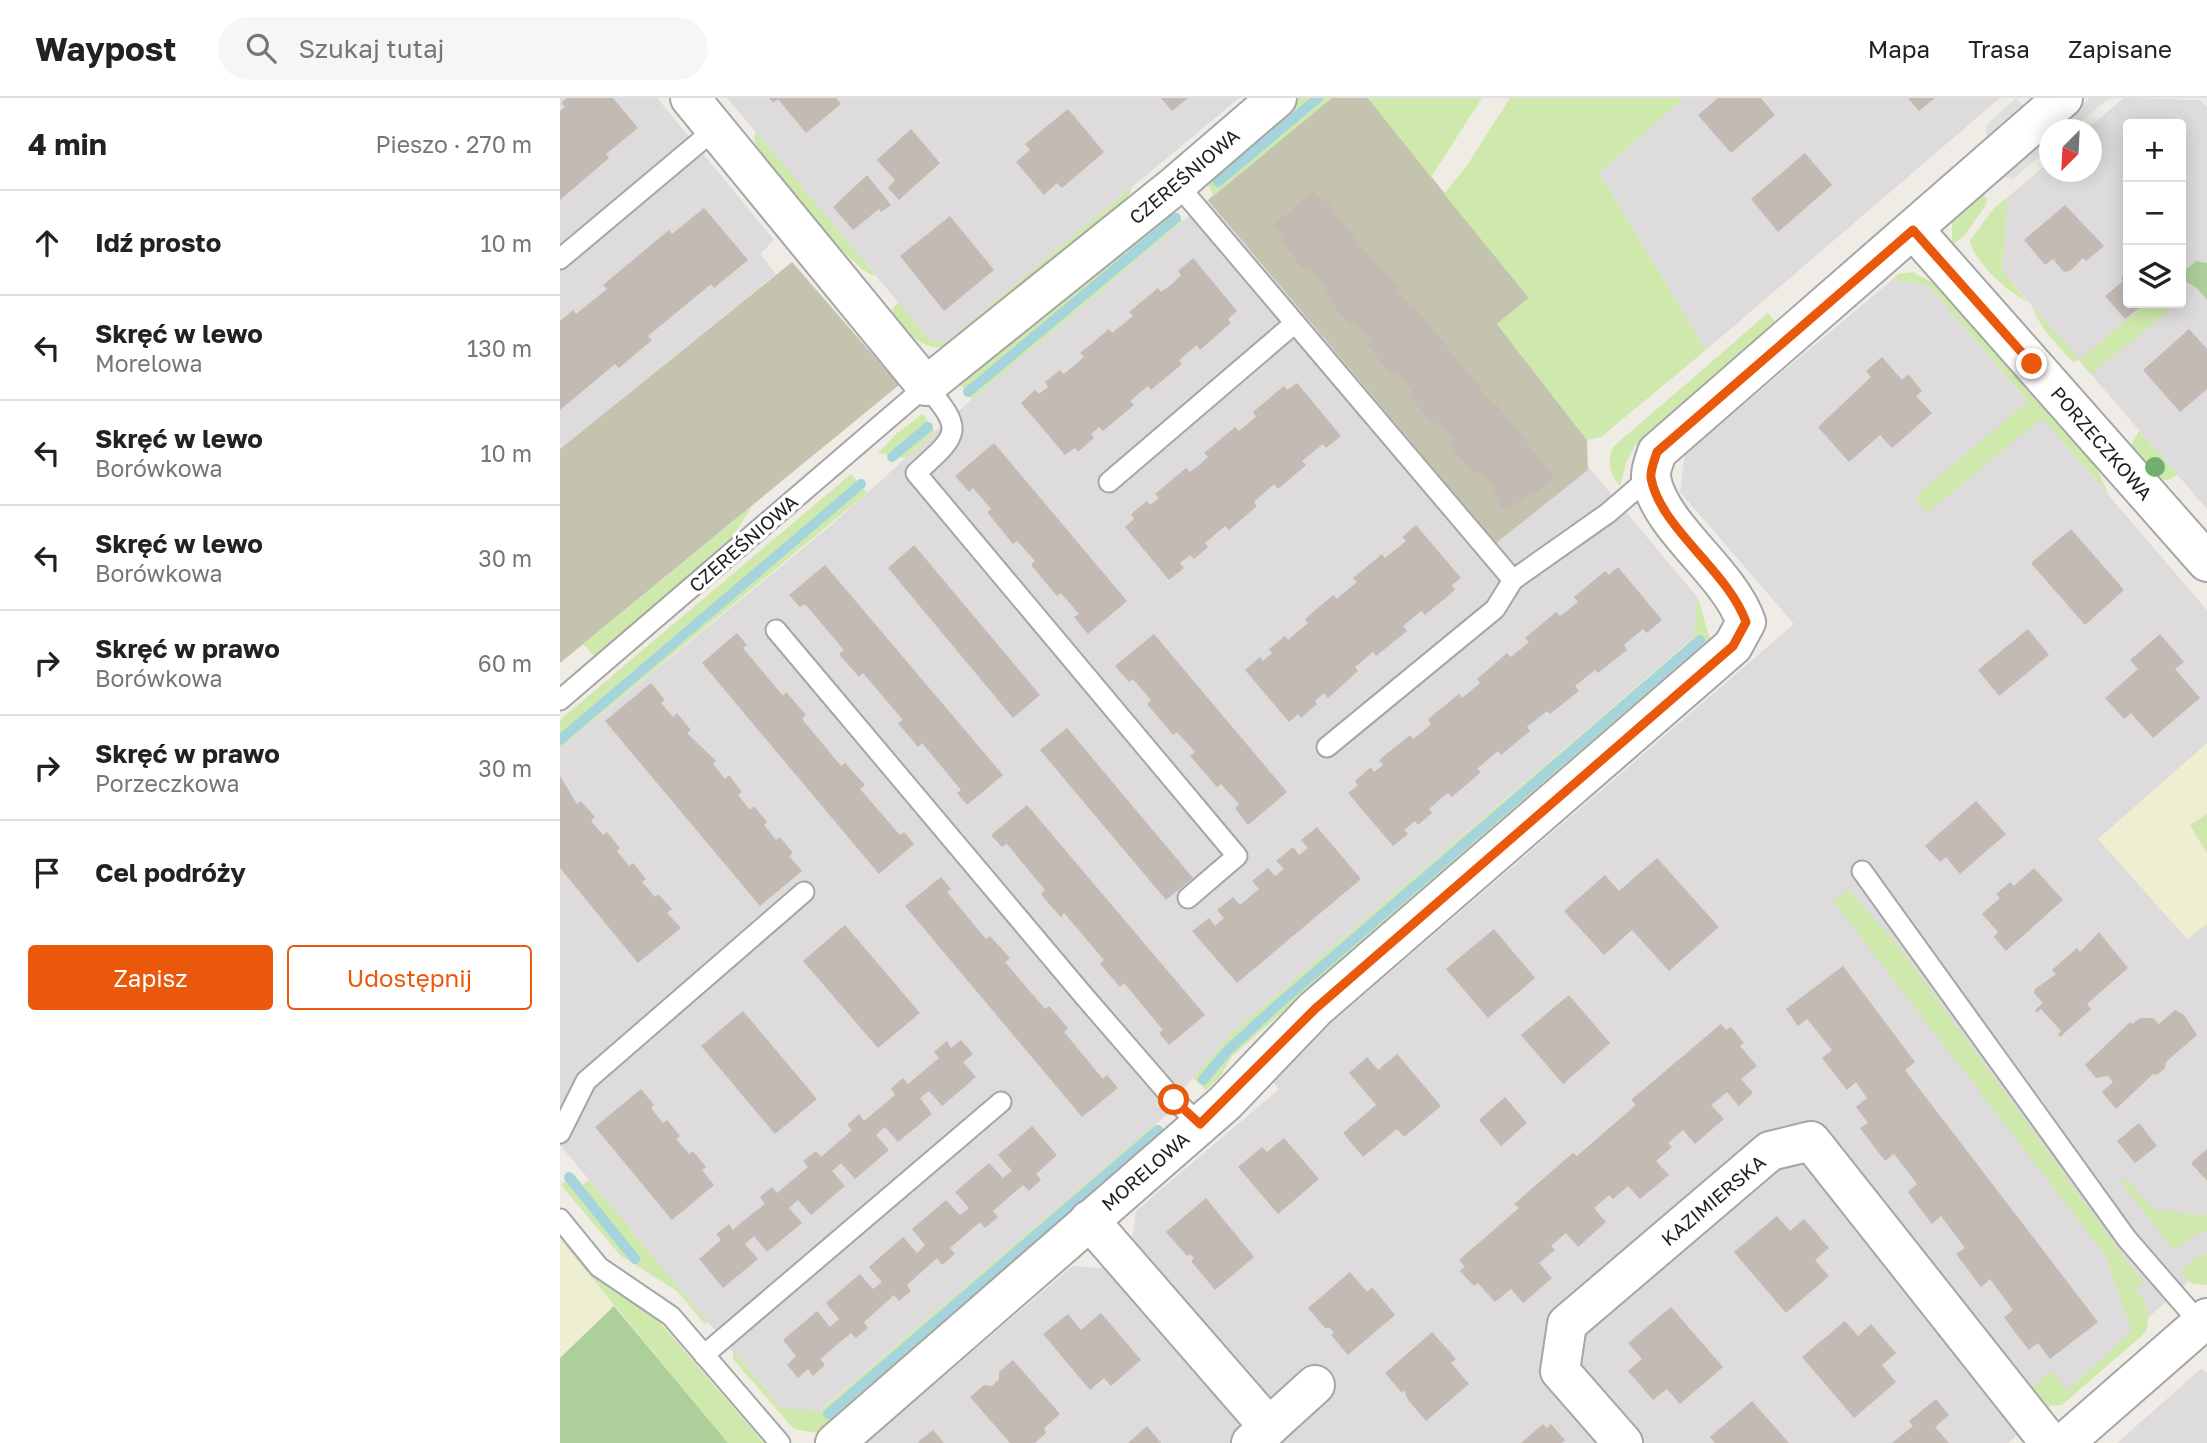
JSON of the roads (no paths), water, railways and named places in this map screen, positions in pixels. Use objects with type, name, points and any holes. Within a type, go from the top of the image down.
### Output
[{"type":"street","points":[[690,98],[926,386]]},
{"type":"street","name":"CZEREŚNIOWA","points":[[926,386],[1177,184],[1277,98]]},
{"type":"street","points":[[1651,476],[1657,452],[2063,98]]},
{"type":"street","name":"PORZECZKOWA","points":[[1913,230],[2207,562]]},
{"type":"street","name":"MORELOWA","points":[[835,1443],[1200,1124],[1315,1009],[1733,646],[1746,622],[1739,602],[1662,505],[1651,476]]},
{"type":"street","name":"KAZIMIERSKA","points":[[1623,1443],[1560,1371],[1567,1324],[1770,1151],[1811,1140],[2050,1443]]},
{"type":"street","name":"MORELOWA","points":[[1089,1220],[1260,1435],[1315,1385]]},
{"type":"street","points":[[2064,1443],[2205,1324]]},
{"type":"lane","points":[[560,259],[715,129]]},
{"type":"lane","points":[[1177,184],[1513,580]]},
{"type":"lane","points":[[1109,482],[1295,323]]},
{"type":"lane","points":[[926,386],[952,417],[953,429],[946,445],[916,473],[1237,856],[1188,898]]},
{"type":"lane","name":"CZEREŚNIOWA","points":[[560,700],[926,386]]},
{"type":"lane","points":[[1327,747],[1495,609],[1513,580],[1608,513],[1651,476]]},
{"type":"lane","points":[[776,630],[1102,1016],[1200,1124]]},
{"type":"lane","points":[[1862,871],[2127,1239],[2205,1324]]},
{"type":"lane","points":[[560,1133],[586,1081],[804,892]]},
{"type":"lane","points":[[704,1355],[1001,1102]]},
{"type":"lane","points":[[560,1219],[599,1267],[671,1317],[780,1443]]},
{"type":"waterway","points":[[1218,182],[1318,98]]},
{"type":"waterway","points":[[968,392],[1176,218]]},
{"type":"waterway","points":[[892,457],[928,427]]},
{"type":"waterway","points":[[560,740],[861,484]]},
{"type":"waterway","points":[[1203,1080],[1226,1052],[1273,1009],[1700,640]]},
{"type":"waterway","points":[[828,1414],[1158,1130]]},
{"type":"waterway","points":[[569,1177],[635,1259]]}]
